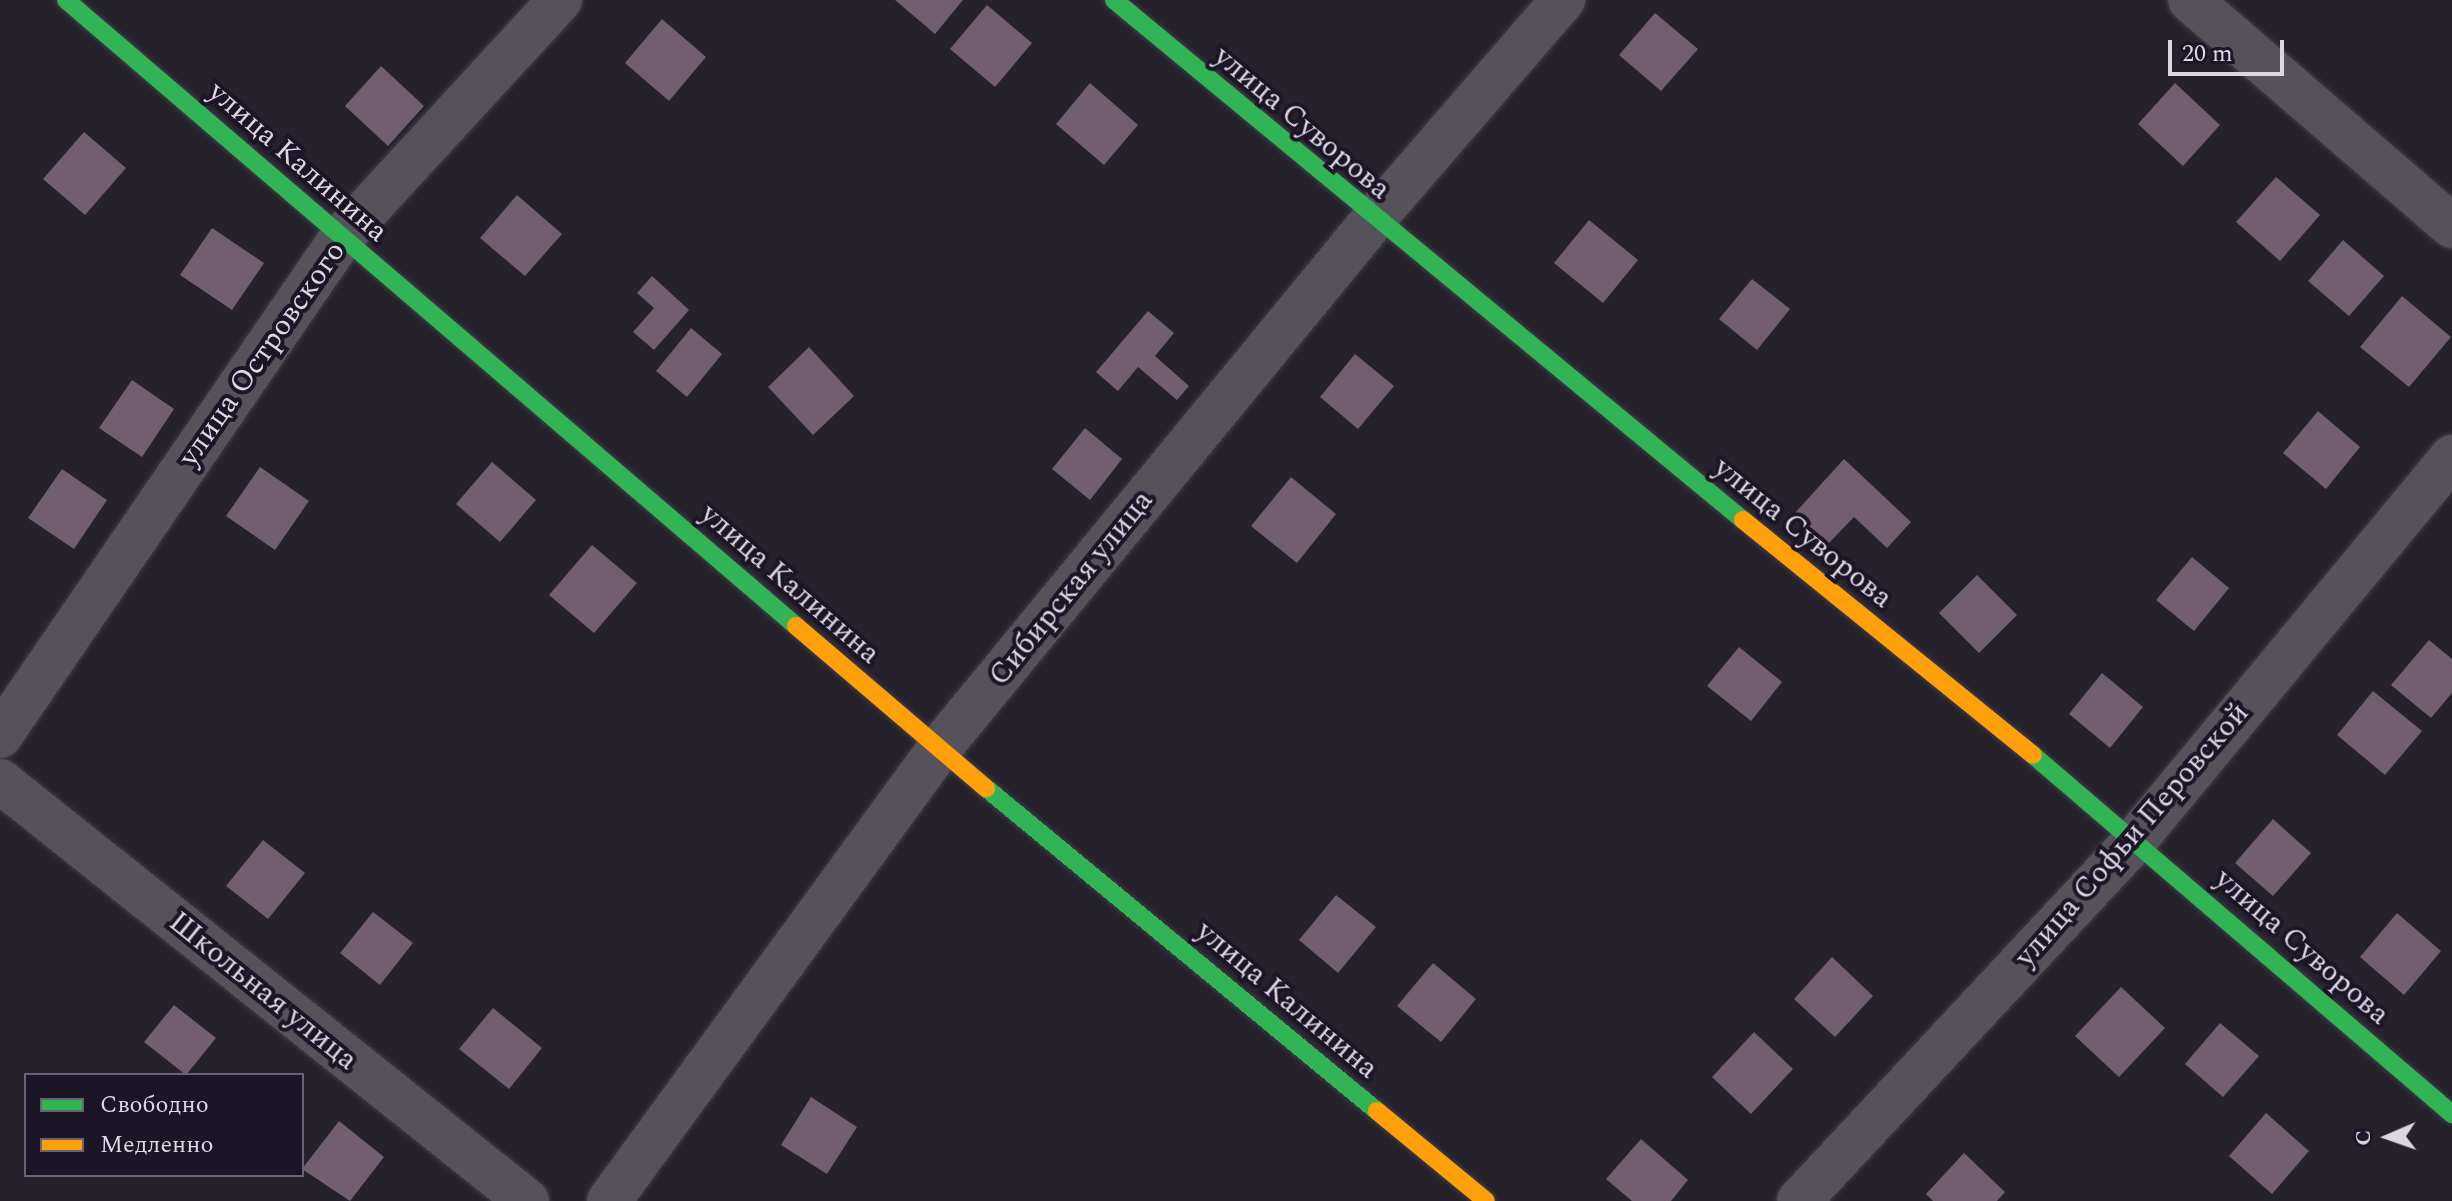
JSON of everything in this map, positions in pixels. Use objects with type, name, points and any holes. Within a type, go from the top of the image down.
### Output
[{"type":"street","name":"улица Калинина","points":[[66,0],[939,749],[1486,1201]]},
{"type":"street","name":"улица Островского","points":[[0,736],[342,237],[560,0]]},
{"type":"street","name":"улица Суворова","points":[[1114,0],[1373,220],[2136,839],[2452,1114]]},
{"type":"street","name":"Сибирская улица","points":[[609,1201],[939,749],[1373,220],[1563,0]]},
{"type":"street","points":[[2190,0],[2452,226]]},
{"type":"street","name":"улица Софьи Перовской","points":[[1799,1201],[2136,839],[2452,457]]},
{"type":"street","name":"Школьная улица","points":[[0,781],[527,1201]]},
{"type":"building","points":[[895,0],[963,0],[935,34]]},
{"type":"building","points":[[987,5],[1032,43],[995,87],[950,49]]},
{"type":"building","points":[[1655,13],[1698,49],[1661,91],[1619,55]]},
{"type":"building","points":[[662,19],[706,57],[669,101],[625,63]]},
{"type":"building","points":[[381,66],[424,106],[388,146],[345,106]]},
{"type":"building","points":[[1090,83],[1138,125],[1104,165],[1056,124]]},
{"type":"building","points":[[2175,83],[2220,125],[2183,166],[2138,124]]},
{"type":"building","points":[[84,132],[126,168],[85,215],[43,179]]},
{"type":"building","points":[[2276,177],[2320,215],[2280,261],[2236,222]]},
{"type":"building","points":[[517,195],[562,234],[525,276],[480,238]]},
{"type":"building","points":[[1589,220],[1638,260],[1603,303],[1554,263]]},
{"type":"building","points":[[212,228],[264,263],[232,310],[180,275]]},
{"type":"building","points":[[2343,240],[2384,276],[2349,316],[2308,281]]},
{"type":"building","points":[[652,276],[689,310],[654,350],[633,332],[654,308],[637,293]]},
{"type":"building","points":[[1752,279],[1790,309],[1757,350],[1719,319]]},
{"type":"building","points":[[2402,296],[2451,337],[2409,387],[2360,347]]},
{"type":"building","points":[[1148,311],[1174,333],[1155,356],[1189,386],[1177,400],[1138,367],[1118,391],[1096,372]]},
{"type":"building","points":[[691,328],[722,354],[687,397],[656,371]]},
{"type":"building","points":[[809,347],[854,396],[813,435],[768,387]]},
{"type":"building","points":[[1355,354],[1394,386],[1358,429],[1320,397]]},
{"type":"building","points":[[132,380],[174,409],[142,457],[99,428]]},
{"type":"building","points":[[2318,411],[2360,447],[2326,489],[2283,453]]},
{"type":"building","points":[[1085,428],[1122,459],[1090,500],[1052,469]]},
{"type":"building","points":[[1844,459],[1911,522],[1887,548],[1854,517],[1826,546],[1793,515]]},
{"type":"building","points":[[492,462],[536,500],[500,542],[456,504]]},
{"type":"building","points":[[260,467],[309,501],[275,550],[226,516]]},
{"type":"building","points":[[62,469],[107,500],[74,549],[28,518]]},
{"type":"building","points":[[1291,477],[1336,514],[1297,563],[1251,526]]},
{"type":"building","points":[[592,545],[637,583],[594,633],[549,595]]},
{"type":"building","points":[[2192,557],[2229,588],[2194,631],[2156,600]]},
{"type":"building","points":[[1977,575],[2017,615],[1979,653],[1939,613]]},
{"type":"building","points":[[2429,640],[2452,659],[2452,693],[2431,718],[2391,685]]},
{"type":"building","points":[[1739,647],[1782,682],[1751,721],[1707,686]]},
{"type":"building","points":[[2102,673],[2143,707],[2110,748],[2069,714]]},
{"type":"building","points":[[2373,691],[2422,731],[2385,775],[2337,735]]},
{"type":"building","points":[[2273,819],[2311,853],[2273,896],[2235,863]]},
{"type":"building","points":[[263,840],[305,873],[268,919],[226,886]]},
{"type":"building","points":[[1336,895],[1376,927],[1338,973],[1299,940]]},
{"type":"building","points":[[373,912],[413,943],[380,985],[340,953]]},
{"type":"building","points":[[2397,913],[2441,951],[2404,995],[2360,957]]},
{"type":"building","points":[[1832,957],[1873,996],[1835,1037],[1794,999]]},
{"type":"building","points":[[1433,963],[1476,999],[1441,1042],[1397,1006]]},
{"type":"building","points":[[2121,987],[2165,1028],[2119,1077],[2075,1036]]},
{"type":"building","points":[[174,1005],[216,1038],[188,1073],[183,1073],[144,1042]]},
{"type":"building","points":[[493,1008],[542,1048],[509,1089],[459,1049]]},
{"type":"building","points":[[2220,1023],[2259,1056],[2223,1097],[2185,1064]]},
{"type":"building","points":[[1754,1032],[1793,1069],[1751,1114],[1712,1077]]},
{"type":"building","points":[[811,1097],[857,1127],[827,1174],[781,1145]]},
{"type":"building","points":[[2266,1113],[2309,1151],[2272,1194],[2229,1156]]},
{"type":"building","points":[[339,1121],[384,1157],[350,1201],[304,1170]]},
{"type":"building","points":[[1641,1139],[1688,1180],[1671,1201],[1632,1201],[1606,1179]]},
{"type":"building","points":[[1964,1153],[2005,1192],[1997,1201],[1933,1201],[1926,1194]]},
{"type":"traffic: fast","points":[[66,0],[796,626]]},
{"type":"traffic: fast","points":[[1114,0],[1743,520]]},
{"type":"traffic: fast","points":[[2033,755],[2452,1114]]},
{"type":"traffic: fast","points":[[986,788],[1377,1111]]},
{"type":"traffic: slow","points":[[1743,520],[2033,755]]},
{"type":"traffic: slow","points":[[796,626],[986,788]]},
{"type":"traffic: slow","points":[[1377,1111],[1486,1201]]}]
